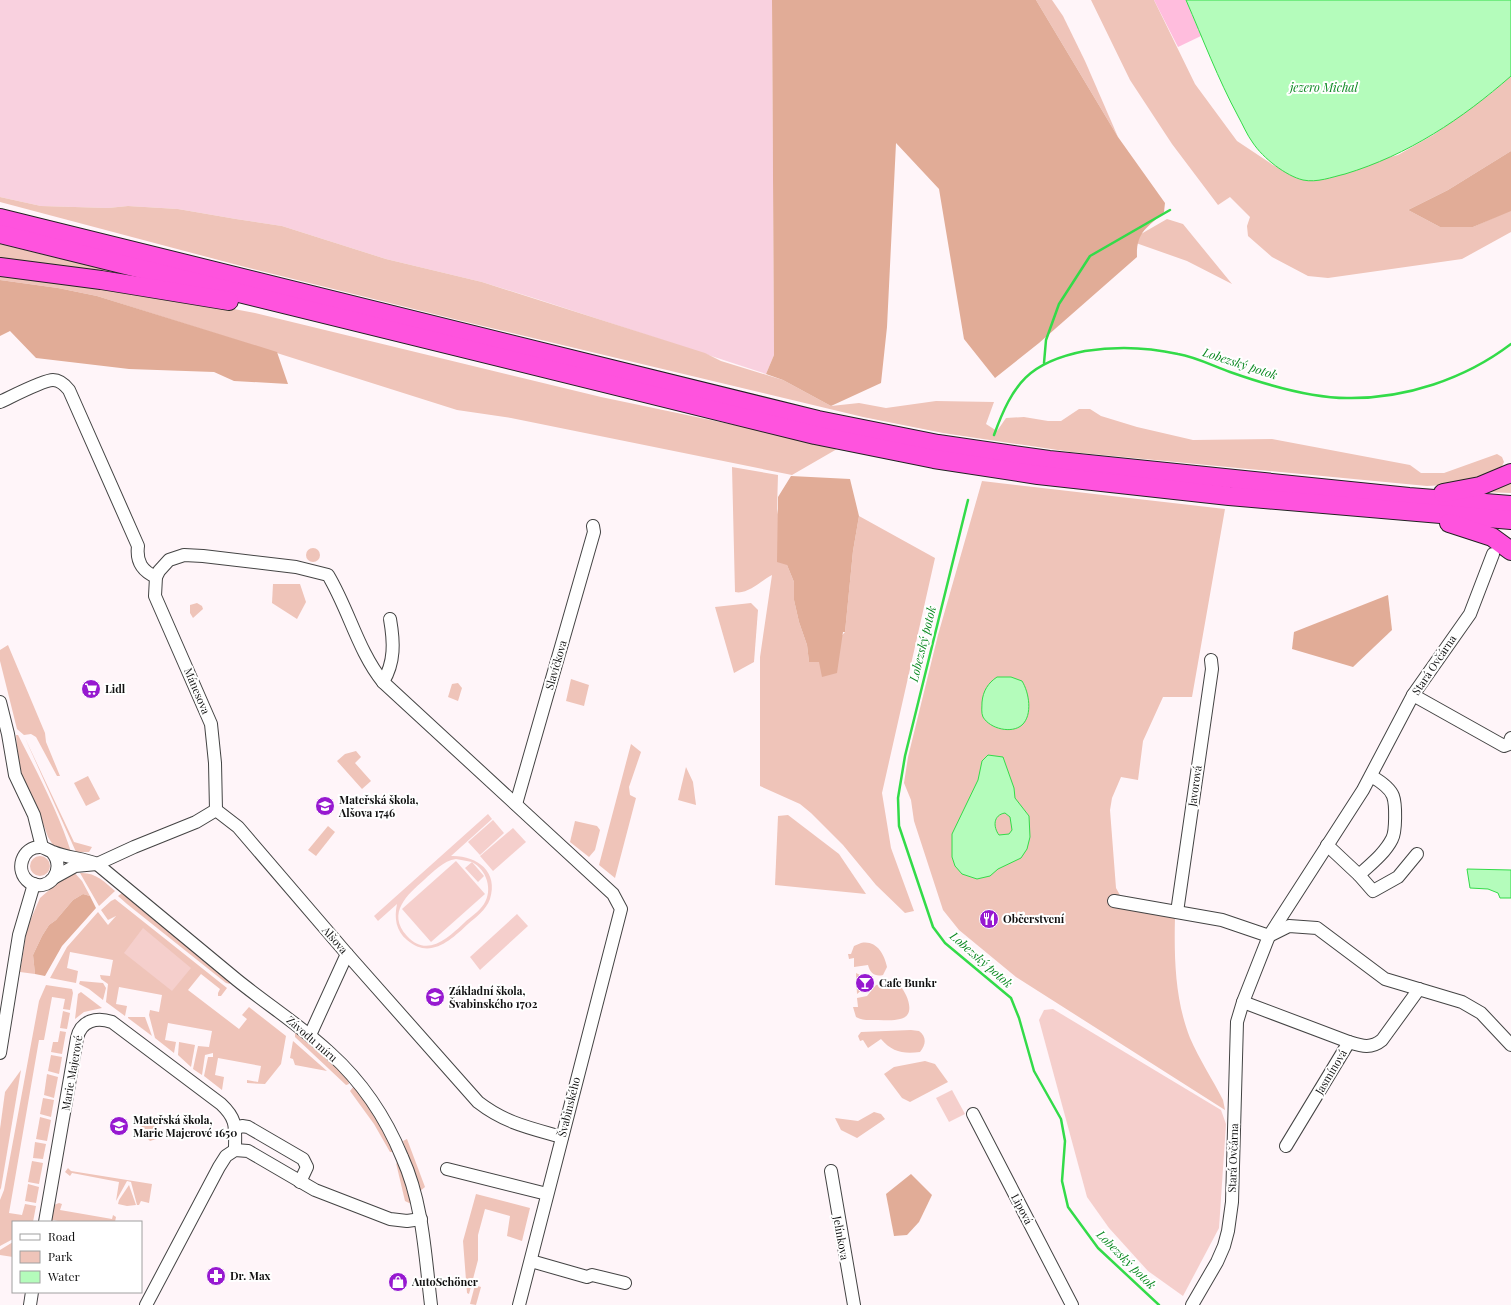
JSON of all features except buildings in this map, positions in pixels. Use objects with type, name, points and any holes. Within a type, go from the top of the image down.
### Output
[{"type":"highway","points":[[4,218],[818,420],[938,444],[1056,461],[1408,505],[1511,520]]},
{"type":"highway","points":[[0,234],[815,435],[934,458],[1038,476],[1237,497],[1408,505],[1511,505]]},
{"type":"highway","points":[[0,267],[101,280],[193,296],[311,311]]},
{"type":"highway","points":[[1408,505],[1492,482],[1511,473]]},
{"type":"highway","points":[[1408,505],[1462,527],[1492,537],[1511,551]]},
{"type":"street","points":[[0,402],[53,380],[65,385],[108,477],[138,546],[137,556],[142,568],[147,573],[156,577],[164,564],[173,558],[184,555],[296,567],[328,576],[340,595],[367,658],[383,682],[516,804]]},
{"type":"street","name":"Slavíčkova","points":[[516,804],[594,532],[593,526]]},
{"type":"street","name":"Stará Ovčárna","points":[[1192,1305],[1217,1262],[1228,1231],[1232,1202],[1237,1022],[1243,1002],[1269,936],[1371,776],[1413,695],[1470,614],[1493,554]]},
{"type":"street","name":"Mánesova","points":[[156,577],[155,596],[211,724],[215,763],[216,810]]},
{"type":"street","points":[[383,682],[390,669],[393,658],[390,619]]},
{"type":"street","name":"Javorová","points":[[1177,912],[1212,669],[1210,660]]},
{"type":"street","points":[[1413,695],[1504,746],[1508,744],[1511,738]]},
{"type":"street","points":[[0,702],[8,734],[15,775],[34,815],[47,850]]},
{"type":"street","points":[[1359,875],[1378,857],[1393,838],[1395,817],[1394,796],[1380,782],[1371,776]]},
{"type":"street","name":"Švabinského","points":[[516,804],[613,894],[621,909],[519,1305]]},
{"type":"street","points":[[54,877],[58,867],[56,856],[47,850],[30,850],[22,859],[22,871],[29,881],[34,884],[46,884],[54,877],[75,866],[97,864],[196,822],[216,810]]},
{"type":"street","name":"Alšova","points":[[216,810],[238,827],[347,954],[478,1102],[494,1114],[507,1121],[562,1137]]},
{"type":"street","points":[[1326,845],[1359,875],[1373,892],[1398,877],[1417,854]]},
{"type":"street","name":"Závodu míru","points":[[47,850],[86,859],[97,864],[239,981],[310,1035],[341,1065],[379,1112],[403,1157],[421,1219],[431,1305]]},
{"type":"street","points":[[0,1053],[3,1020],[19,935],[34,884]]},
{"type":"street","points":[[1114,901],[1222,920],[1269,936],[1289,926],[1317,928],[1385,979],[1462,1002],[1481,1014],[1511,1045]]},
{"type":"street","points":[[310,1035],[347,954]]},
{"type":"street","name":"Jasmínová","points":[[1286,1146],[1349,1042],[1364,1046],[1375,1045],[1382,1040],[1419,989]]},
{"type":"street","points":[[1243,1002],[1349,1042]]},
{"type":"street","name":"Marie Majerové","points":[[45,1221],[77,1038],[83,1026],[90,1021],[101,1019],[112,1022],[221,1104],[232,1115],[235,1129],[235,1150]]},
{"type":"street","name":"Lipová","points":[[973,1114],[1072,1305]]},
{"type":"street","points":[[235,1129],[242,1126],[248,1127],[303,1158],[307,1167],[300,1182]]},
{"type":"street","points":[[146,1305],[219,1167],[226,1156],[235,1150],[248,1150],[315,1190],[390,1218],[407,1221],[421,1219]]},
{"type":"street","points":[[447,1169],[547,1194]]},
{"type":"street","name":"Jelínkova","points":[[831,1171],[854,1305]]},
{"type":"street","points":[[531,1261],[587,1277],[592,1275],[625,1283]]},
{"type":"street","points":[[30,1305],[32,1293]]},
{"type":"shaded area","points":[[0,0],[772,0],[774,355],[766,374],[482,282],[386,259],[282,226],[178,209],[128,206],[108,208],[41,206],[0,197]]},
{"type":"shaded area","points":[[772,0],[1036,0],[1118,137],[1165,203],[1164,212],[1144,231],[1141,236],[1138,242],[1137,257],[1039,343],[995,378],[964,339],[939,189],[896,143],[887,327],[881,383],[831,406],[783,380],[766,374],[774,355]]},
{"type":"shaded area","points":[[1511,151],[1511,211],[1473,227],[1440,227],[1408,210],[1448,190]]},
{"type":"shaded area","points":[[0,280],[58,288],[97,296],[277,352],[288,384],[234,381],[214,372],[129,369],[36,358],[10,331],[0,336]]},
{"type":"shaded area","points":[[791,476],[850,479],[859,516],[853,551],[845,632],[843,632],[837,673],[822,677],[819,662],[809,662],[807,645],[799,622],[794,600],[794,582],[787,565],[777,562],[778,497]]},
{"type":"shaded area","points":[[1388,595],[1392,630],[1353,667],[1292,649],[1294,632]]},
{"type":"shaded area","points":[[488,814],[492,819],[451,856],[469,858],[477,862],[488,873],[491,880],[492,889],[490,899],[486,907],[455,936],[440,946],[424,948],[416,946],[400,933],[396,919],[397,904],[378,921],[374,916]],"holes":[[[456,859],[472,862],[485,875],[488,887],[487,899],[480,910],[444,940],[430,946],[415,942],[407,936],[401,928],[399,912],[406,898],[412,891],[431,873],[451,860]]]},
{"type":"shaded area","points":[[493,820],[504,833],[480,855],[468,842]]},
{"type":"shaded area","points":[[513,828],[526,842],[493,871],[480,856]]},
{"type":"shaded area","points":[[456,861],[485,894],[431,942],[402,909]]},
{"type":"shaded area","points":[[472,862],[484,876],[478,882],[465,868]]},
{"type":"shaded area","points":[[83,894],[90,896],[96,908],[62,946],[45,976],[35,974],[33,955],[42,936],[49,925],[56,920],[73,900]]},
{"type":"shaded area","points":[[517,914],[528,926],[480,970],[470,957]]},
{"type":"shaded area","points":[[143,928],[191,968],[172,991],[124,953]]},
{"type":"shaded area","points":[[1053,1009],[1221,1110],[1226,1124],[1219,1228],[1183,1296],[1148,1271],[1109,1228],[1087,1197],[1039,1020],[1044,1010]]},
{"type":"shaded area","points":[[952,1090],[965,1114],[949,1122],[936,1098]]},
{"type":"shaded area","points":[[911,1174],[932,1195],[919,1222],[907,1235],[894,1236],[886,1194]]},
{"type":"green space","points":[[1036,0],[1052,0],[1063,16],[1085,61],[1118,137]]},
{"type":"green space","points":[[1091,0],[1154,0],[1195,84],[1237,141],[1273,165],[1304,180],[1398,155],[1433,135],[1489,95],[1511,76],[1511,151],[1448,190],[1408,210],[1440,227],[1473,227],[1511,210],[1511,232],[1462,259],[1328,278],[1308,276],[1272,257],[1248,236],[1247,226],[1250,217],[1230,197],[1218,205],[1172,144],[1130,80]]},
{"type":"green space","points":[[0,197],[41,206],[108,208],[128,206],[178,209],[282,226],[386,259],[482,282],[705,353],[721,361],[783,380],[831,406],[859,403],[886,408],[936,401],[994,402],[986,424],[997,431],[1006,418],[1024,417],[1048,421],[1061,421],[1079,409],[1090,409],[1101,416],[1137,427],[1193,440],[1272,439],[1410,465],[1421,473],[1444,473],[1497,454],[1502,457],[1504,462],[1498,474],[1447,485],[1427,486],[1071,452],[943,433],[863,417],[462,321],[245,267],[0,202]]},
{"type":"green space","points":[[1167,219],[1183,224],[1232,284],[1187,261],[1136,243],[1141,234]]},
{"type":"green space","points":[[0,244],[152,281],[0,264]]},
{"type":"green space","points":[[0,272],[165,296],[255,313],[601,397],[763,431],[837,449],[792,475],[511,418],[457,410],[97,296],[58,288],[0,280]]},
{"type":"green space","points":[[732,467],[778,475],[777,509],[787,565],[794,582],[794,600],[799,622],[807,645],[809,662],[819,661],[845,632],[853,551],[859,516],[935,558],[882,793],[891,848],[914,911],[905,913],[876,885],[843,845],[800,804],[760,786],[760,657],[772,575],[750,589],[735,592]]},
{"type":"green space","points":[[1511,480],[1511,493],[1481,492]]},
{"type":"green space","points":[[982,481],[1225,509],[1192,697],[1163,697],[1143,741],[1138,780],[1121,777],[1112,798],[1110,810],[1116,888],[1121,897],[1175,917],[1176,979],[1181,1009],[1190,1038],[1223,1100],[1225,1110],[1016,977],[959,930],[943,910],[914,821],[911,800],[904,783],[908,757],[938,635]]},
{"type":"green space","points":[[313,548],[318,550],[320,555],[318,560],[313,562],[308,560],[306,555],[308,550]]},
{"type":"green space","points":[[273,584],[300,584],[306,602],[297,619],[272,603]]},
{"type":"green space","points":[[197,603],[202,606],[203,609],[193,618],[190,613],[190,605]]},
{"type":"green space","points":[[751,603],[758,610],[754,662],[734,673],[715,607]]},
{"type":"green space","points":[[8,645],[45,733],[46,742],[60,776],[57,776],[36,737],[31,734],[24,735],[17,729],[0,661],[0,650]]},
{"type":"green space","points":[[571,679],[589,685],[584,706],[566,701]]},
{"type":"green space","points":[[458,683],[462,688],[458,701],[448,697],[452,684]]},
{"type":"green space","points":[[16,735],[18,735],[48,794],[67,839],[72,855],[53,845],[48,837],[40,815],[19,770]]},
{"type":"green space","points":[[25,738],[74,842],[92,847],[89,852],[76,852]]},
{"type":"green space","points":[[631,744],[641,752],[629,787],[630,795],[636,798],[615,878],[599,865]]},
{"type":"green space","points":[[356,751],[361,757],[355,763],[371,781],[362,789],[337,761],[345,754]]},
{"type":"green space","points":[[686,767],[693,782],[696,805],[678,800]]},
{"type":"green space","points":[[88,776],[100,799],[86,806],[74,783]]},
{"type":"green space","points":[[788,815],[839,854],[866,894],[775,885],[778,816]]},
{"type":"green space","points":[[575,821],[597,826],[600,830],[595,850],[589,857],[570,842]]},
{"type":"green space","points":[[328,826],[335,832],[316,856],[308,850]]},
{"type":"green space","points":[[40,856],[47,859],[50,866],[47,873],[40,876],[33,873],[30,866],[33,859]]},
{"type":"green space","points":[[72,870],[82,881],[90,896],[83,894],[73,900],[56,920],[49,925],[33,955],[35,974],[20,972],[27,928],[40,898]]},
{"type":"green space","points":[[80,873],[95,876],[115,891],[99,906]]},
{"type":"green space","points":[[122,893],[229,980],[230,984],[226,983],[127,904],[118,896]]},
{"type":"green space","points":[[115,899],[227,988],[221,996],[218,996],[220,989],[201,974],[188,990],[239,1029],[247,1019],[242,1015],[249,1007],[286,1036],[281,1064],[265,1084],[247,1083],[247,1080],[258,1082],[261,1066],[218,1058],[215,1075],[224,1077],[222,1090],[204,1076],[208,1057],[213,1057],[213,1053],[205,1055],[202,1075],[193,1069],[198,1046],[209,1047],[212,1031],[168,1023],[165,1040],[176,1042],[174,1053],[155,1038],[149,1015],[150,1010],[159,1012],[162,995],[119,987],[116,1004],[127,1006],[125,1016],[106,1002],[108,984],[101,979],[100,975],[110,976],[113,960],[70,952],[67,968],[78,971],[76,983],[50,978],[67,947],[98,912],[108,925],[116,916],[108,920],[101,910]]},
{"type":"green space","points":[[861,943],[871,944],[881,952],[887,967],[883,975],[873,974],[868,965],[854,967],[854,958],[849,959],[848,954],[851,954],[854,946]]},
{"type":"green space","points":[[856,973],[864,977],[865,982],[863,989],[857,994]]},
{"type":"green space","points":[[80,981],[103,983],[106,988],[103,1000],[89,989],[79,984]]},
{"type":"green space","points":[[887,983],[900,986],[903,989],[909,1004],[908,1014],[897,1020],[866,1020],[856,1017],[853,1007],[858,1007],[857,998],[867,996],[876,985]]},
{"type":"green space","points":[[46,985],[72,989],[73,993],[70,1010],[63,1009],[65,999],[52,997],[44,1040],[39,1040],[9,1213],[22,1215],[25,1204],[36,1206],[33,1221],[12,1221],[12,1240],[0,1246],[0,1200],[4,1190],[39,1001]]},
{"type":"green space","points":[[81,992],[102,1008],[84,1012],[75,1019],[78,994]]},
{"type":"green space","points":[[63,1011],[70,1013],[67,1029],[60,1028]]},
{"type":"green space","points":[[145,1017],[152,1036],[128,1018]]},
{"type":"green space","points":[[911,1030],[922,1033],[925,1041],[924,1047],[920,1052],[908,1053],[898,1051],[889,1047],[881,1039],[868,1048],[863,1040],[860,1041],[858,1036],[861,1032]]},
{"type":"green space","points":[[60,1031],[66,1032],[62,1054],[51,1052],[53,1042],[58,1042]]},
{"type":"green space","points":[[295,1032],[335,1065],[347,1079],[349,1084],[346,1085],[295,1037]]},
{"type":"green space","points":[[293,1041],[327,1071],[295,1065],[293,1059],[290,1058]]},
{"type":"green space","points":[[179,1042],[195,1045],[191,1067],[178,1055]]},
{"type":"green space","points":[[51,1055],[62,1057],[59,1074],[48,1071]]},
{"type":"green space","points":[[925,1061],[935,1064],[948,1082],[910,1102],[902,1098],[884,1074],[894,1067]]},
{"type":"green space","points":[[21,1070],[0,1190],[0,1129],[5,1092]]},
{"type":"green space","points":[[47,1074],[58,1077],[54,1098],[44,1095]]},
{"type":"green space","points":[[354,1086],[371,1110],[393,1149],[392,1152],[390,1152],[374,1124],[350,1091]]},
{"type":"green space","points":[[43,1098],[54,1100],[51,1117],[40,1114]]},
{"type":"green space","points":[[874,1112],[881,1114],[885,1119],[857,1138],[841,1130],[835,1118],[858,1121]]},
{"type":"green space","points":[[40,1117],[51,1120],[47,1141],[36,1139]]},
{"type":"green space","points":[[150,1118],[159,1134],[156,1139],[150,1141],[140,1123],[142,1119]]},
{"type":"green space","points":[[407,1139],[425,1187],[420,1191],[403,1141]]},
{"type":"green space","points":[[35,1142],[46,1144],[43,1159],[33,1158]]},
{"type":"green space","points":[[32,1161],[43,1163],[39,1184],[28,1182]]},
{"type":"green space","points":[[396,1163],[400,1166],[411,1204],[405,1201]]},
{"type":"green space","points":[[68,1168],[71,1171],[152,1184],[149,1203],[141,1201],[139,1205],[137,1205],[131,1182],[127,1181],[116,1201],[119,1182],[72,1173],[70,1176],[65,1172]]},
{"type":"green space","points":[[28,1184],[39,1187],[36,1203],[25,1201]]},
{"type":"green space","points":[[129,1185],[136,1205],[127,1206],[118,1204],[119,1200]]},
{"type":"green space","points":[[476,1194],[530,1208],[522,1241],[507,1236],[510,1216],[485,1209],[478,1235],[478,1260],[469,1294],[467,1293],[463,1241]]},
{"type":"green space","points":[[59,1203],[62,1204],[60,1210],[112,1219],[113,1215],[116,1217],[115,1221],[48,1221],[54,1205]]},
{"type":"green space","points":[[12,1243],[12,1257],[0,1255],[0,1250]]},
{"type":"green space","points":[[475,1285],[481,1287],[476,1305],[470,1304]]},
{"type":"sand","points":[[1154,0],[1186,0],[1201,36],[1178,47]]},
{"type":"water","name":"jezero Michal","points":[[1186,0],[1511,0],[1511,76],[1454,121],[1391,157],[1330,178],[1308,181],[1303,180],[1289,175],[1275,166],[1257,149],[1251,140],[1224,88]]},
{"type":"water","points":[[997,677],[1011,677],[1022,681],[1028,697],[1029,710],[1025,721],[1018,728],[1007,730],[1001,729],[991,725],[983,717],[982,702],[985,691],[991,682]]},
{"type":"water","points":[[988,755],[1003,757],[1014,788],[1015,798],[1029,816],[1030,837],[1027,849],[1021,858],[998,869],[990,876],[977,879],[962,874],[955,866],[952,857],[952,834],[978,780],[982,761]],"holes":[[[1005,813],[1010,817],[1012,830],[1009,834],[999,835],[995,825],[996,819],[998,816]]]},
{"type":"water","points":[[1467,869],[1511,870],[1511,898],[1500,898],[1498,893],[1488,889],[1470,888]]},
{"type":"waterway","points":[[1044,363],[1046,340],[1059,304],[1090,256],[1170,210]]},
{"type":"waterway","name":"Lobezský potok","points":[[994,435],[1008,401],[1016,388],[1026,378],[1050,361],[1085,351],[1120,348],[1143,349],[1185,355],[1243,377],[1287,390],[1318,396],[1347,398],[1391,395],[1412,391],[1434,384],[1454,377],[1474,367],[1511,344]]},
{"type":"waterway","name":"Lobezský potok","points":[[968,500],[905,756],[898,798],[899,826],[933,927],[945,943],[1011,998],[1019,1018],[1034,1071],[1061,1119],[1065,1141],[1062,1181],[1068,1207],[1098,1248],[1159,1305]]},
{"type":"place","name":"Lidl","points":[[91,689]]},
{"type":"place","name":"Mateřská škola, Alšova 1746","points":[[325,806]]},
{"type":"place","name":"Občerstvení","points":[[989,919]]},
{"type":"place","name":"Cafe Bunkr","points":[[865,983]]},
{"type":"place","name":"Základní škola, Švabinského 1702","points":[[435,997]]},
{"type":"place","name":"Mateřská škola, Marie Majerové 1650","points":[[119,1126]]},
{"type":"place","name":"Dr. Max","points":[[216,1276]]},
{"type":"place","name":"AutoSchöner","points":[[398,1282]]}]
